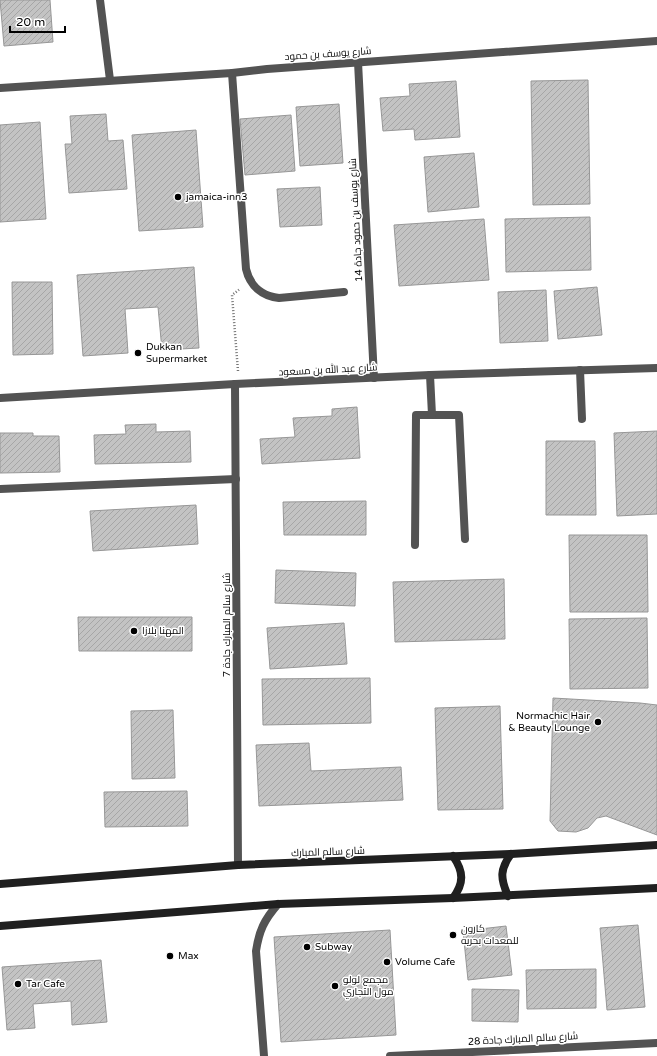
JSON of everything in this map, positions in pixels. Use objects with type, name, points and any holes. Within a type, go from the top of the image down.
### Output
[{"type":"main road","name":"شارع سالم المبارك","points":[[0,884],[238,865],[511,854],[657,845]]},
{"type":"main road","points":[[508,896],[503,885],[502,874],[504,863],[511,854]]},
{"type":"main road","points":[[453,856],[461,873],[461,882],[459,891],[453,898]]},
{"type":"main road","points":[[0,926],[278,904],[508,896],[657,888]]},
{"type":"street","points":[[100,0],[110,80]]},
{"type":"street","name":"شارع يوسف بن حمود","points":[[0,88],[232,73],[358,62],[657,41]]},
{"type":"street","name":"شارع يوسف بن حمود جادة 14","points":[[358,62],[374,378]]},
{"type":"street","points":[[232,73],[246,269],[251,282],[260,291],[273,297],[280,298],[344,292]]},
{"type":"street","name":"شارع عبد الله بن مسعود","points":[[0,398],[237,384],[430,375],[657,368]]},
{"type":"street","points":[[580,370],[582,419]]},
{"type":"street","points":[[430,375],[432,415]]},
{"type":"street","name":"شارع سالم المبارك جادة 7","points":[[237,384],[238,865]]},
{"type":"street","points":[[415,545],[416,415],[459,415],[465,539]]},
{"type":"street","points":[[0,489],[236,479]]},
{"type":"street","points":[[264,1056],[256,951],[258,936],[263,924],[278,904]]},
{"type":"street","name":"شارع سالم المبارك جادة 28","points":[[390,1056],[479,1054],[657,1043]]},
{"type":"path","points":[[237,384],[232,295],[251,282]]},
{"type":"building","points":[[0,0],[50,0],[53,42],[4,46]]},
{"type":"building","points":[[588,80],[590,204],[533,205],[531,81]]},
{"type":"building","points":[[456,81],[460,137],[415,140],[414,129],[383,131],[380,98],[410,96],[409,84]]},
{"type":"building","points":[[339,104],[343,163],[300,166],[296,107]]},
{"type":"building","points":[[106,114],[108,141],[123,140],[127,189],[69,193],[65,144],[72,144],[70,116]]},
{"type":"building","points":[[291,115],[295,171],[245,175],[240,119]]},
{"type":"building","points":[[40,122],[46,219],[0,222],[0,125]]},
{"type":"building","points":[[196,130],[203,227],[139,231],[132,135]]},
{"type":"building","points":[[474,153],[479,207],[428,212],[424,157]]},
{"type":"building","points":[[320,187],[322,225],[280,227],[277,189]]},
{"type":"building","points":[[590,217],[591,270],[506,272],[505,219]]},
{"type":"building","points":[[484,219],[489,280],[399,286],[394,225]]},
{"type":"building","points":[[194,267],[199,348],[162,350],[158,307],[125,309],[128,353],[83,356],[77,275]]},
{"type":"building","points":[[12,282],[52,282],[53,354],[13,355]]},
{"type":"building","points":[[597,287],[602,335],[558,339],[554,291]]},
{"type":"building","points":[[546,290],[548,341],[500,343],[498,292]]},
{"type":"building","points":[[357,407],[360,458],[262,464],[260,439],[295,437],[293,418],[332,416],[332,409]]},
{"type":"building","points":[[156,424],[156,432],[190,431],[191,462],[95,464],[94,435],[126,434],[125,425]]},
{"type":"building","points":[[657,431],[657,514],[617,516],[614,433]]},
{"type":"building","points":[[0,433],[33,433],[33,436],[59,436],[60,472],[0,473]]},
{"type":"building","points":[[546,441],[595,441],[596,515],[546,515]]},
{"type":"building","points":[[366,501],[366,535],[284,535],[283,502]]},
{"type":"building","points":[[196,505],[198,544],[93,551],[90,511]]},
{"type":"building","points":[[569,535],[647,535],[648,612],[570,612]]},
{"type":"building","points":[[276,570],[356,573],[355,606],[275,603]]},
{"type":"building","points":[[504,579],[505,639],[395,642],[393,582]]},
{"type":"building","points":[[78,617],[192,617],[192,651],[79,651]]},
{"type":"building","points":[[647,618],[648,688],[570,689],[569,619]]},
{"type":"building","points":[[344,623],[347,664],[270,669],[267,628]]},
{"type":"building","points":[[370,678],[371,723],[263,725],[262,679]]},
{"type":"building","points":[[553,698],[657,705],[657,835],[606,816],[597,818],[588,828],[576,832],[558,831],[550,821]]},
{"type":"building","points":[[500,706],[503,809],[438,810],[435,708]]},
{"type":"building","points":[[173,710],[175,778],[132,779],[131,711]]},
{"type":"building","points":[[309,743],[311,771],[401,767],[403,800],[259,806],[256,745]]},
{"type":"building","points":[[187,791],[188,826],[105,827],[104,792]]},
{"type":"building","points":[[638,925],[645,1007],[607,1010],[600,928]]},
{"type":"building","points":[[506,926],[512,975],[468,980],[463,931]]},
{"type":"building","name":"مجمع لولو مول التجاري","points":[[390,930],[396,1035],[281,1042],[274,937]]},
{"type":"building","points":[[101,960],[107,1022],[72,1025],[71,1001],[33,1004],[35,1028],[7,1030],[2,967]]},
{"type":"building","points":[[596,969],[596,1008],[527,1009],[526,970]]},
{"type":"building","points":[[472,989],[519,990],[518,1022],[472,1021]]},
{"type":"place","name":"jamaica-inn3","points":[[178,197]]},
{"type":"place","name":"Dukkan Supermarket","points":[[138,353]]},
{"type":"place","name":"المهنا بلازا","points":[[134,631]]},
{"type":"place","name":"Normachic Hair & Beauty Lounge","points":[[598,722]]},
{"type":"place","name":"کارون للمعدات بحریه","points":[[453,935]]},
{"type":"place","name":"Subway","points":[[307,947]]},
{"type":"place","name":"Max","points":[[170,956]]},
{"type":"place","name":"Volume Cafe","points":[[387,962]]},
{"type":"place","name":"Tar Cafe","points":[[18,984]]},
{"type":"place","name":"مجمع لولو مول التجاري","points":[[335,986]]}]
